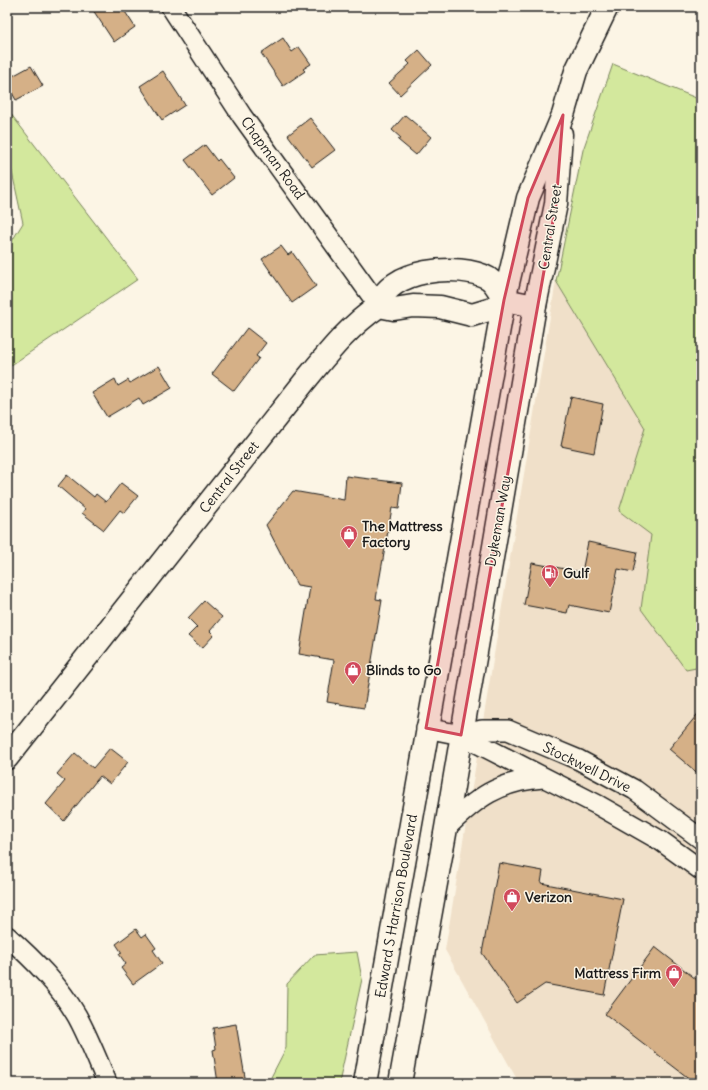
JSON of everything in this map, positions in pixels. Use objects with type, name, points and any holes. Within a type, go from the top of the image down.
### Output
[{"type":"main road","name":"Central Street","points":[[504,300],[528,198],[562,115],[576,71],[607,7]]},
{"type":"main road","name":"Central Street","points":[[536,306],[556,204],[562,115]]},
{"type":"main road","points":[[426,728],[504,300],[494,283],[487,278],[472,272],[445,270],[416,275],[395,283],[386,289],[380,298],[378,306],[394,309],[413,306],[440,307],[472,315],[492,309],[504,300],[536,306]]},
{"type":"main road","name":"Central Street","points":[[7,758],[328,352],[354,325],[378,306]]},
{"type":"main road","name":"Dykeman Way","points":[[461,735],[536,306]]},
{"type":"main road","name":"Edward S Harrison Boulevard","points":[[365,1083],[426,728]]},
{"type":"main road","points":[[400,1083],[446,828],[461,735]]},
{"type":"street","name":"Chapman Road","points":[[171,7],[242,116],[378,306]]},
{"type":"street","name":"Stockwell Drive","points":[[426,728],[461,735],[598,805],[661,841],[701,870]]},
{"type":"street","name":"Stockwell Drive","points":[[461,735],[482,730],[508,730],[548,747],[593,767],[635,790],[701,838]]},
{"type":"street","points":[[446,828],[471,804],[492,789],[519,781],[543,778]]},
{"type":"street","points":[[7,936],[30,956],[58,987],[77,1017],[106,1080]]},
{"type":"highlighted area","points":[[563,115],[556,204],[461,735],[426,728],[504,300],[528,198]]},
{"type":"shaded area","points":[[556,281],[701,520],[701,1083],[519,1083],[445,950]]},
{"type":"green space","points":[[613,64],[701,100],[701,667],[686,670],[641,609],[651,535],[619,511],[645,428],[556,281],[583,150]]},
{"type":"green space","points":[[7,109],[138,279],[7,368],[7,249],[23,223],[7,149]]},
{"type":"green space","points":[[357,952],[362,979],[339,1083],[268,1083],[286,1048],[287,984],[314,955]]},
{"type":"building","points":[[91,7],[122,7],[135,27],[114,42]]},
{"type":"building","points":[[283,38],[292,52],[299,47],[311,64],[303,69],[305,71],[283,86],[261,53]]},
{"type":"building","points":[[419,50],[432,65],[400,95],[389,83],[410,64],[407,61]]},
{"type":"building","points":[[31,66],[43,86],[16,100],[7,84],[7,79]]},
{"type":"building","points":[[163,71],[185,105],[162,120],[140,86]]},
{"type":"building","points":[[405,115],[431,137],[416,155],[398,140],[401,138],[392,130]]},
{"type":"building","points":[[310,118],[335,150],[312,167],[288,135]]},
{"type":"building","points":[[205,145],[217,161],[219,159],[234,178],[212,195],[185,160]]},
{"type":"building","points":[[281,246],[288,255],[292,252],[316,286],[292,303],[262,259]]},
{"type":"building","points":[[247,328],[266,343],[256,356],[259,358],[234,391],[212,374]]},
{"type":"building","points":[[159,366],[172,388],[143,405],[139,398],[107,417],[92,393],[115,379],[118,386],[128,380],[130,383]]},
{"type":"building","points":[[571,397],[603,404],[594,453],[561,446]]},
{"type":"building","points":[[67,475],[94,497],[96,494],[106,502],[121,483],[138,496],[124,513],[120,510],[104,530],[82,513],[85,509],[58,486]]},
{"type":"building","points":[[346,476],[402,483],[399,509],[392,508],[376,599],[382,600],[364,708],[327,702],[334,660],[299,654],[310,587],[297,585],[266,525],[293,491],[344,500]]},
{"type":"building","points":[[588,542],[637,552],[633,572],[618,569],[609,613],[569,605],[567,613],[524,605],[532,563],[582,572]]},
{"type":"building","points":[[204,601],[222,617],[210,631],[214,635],[202,648],[188,636],[197,627],[188,618]]},
{"type":"building","points":[[701,710],[701,776],[669,749]]},
{"type":"building","points":[[110,748],[128,762],[110,784],[100,776],[64,821],[46,804],[65,781],[57,774],[75,753],[93,768]]},
{"type":"building","points":[[499,863],[543,871],[541,883],[623,899],[604,995],[545,984],[517,1003],[482,953]]},
{"type":"building","points":[[136,929],[142,937],[146,934],[156,948],[153,950],[162,963],[133,984],[121,968],[126,964],[119,954],[122,953],[116,944]]},
{"type":"building","points":[[655,947],[701,983],[701,1083],[695,1083],[605,1014]]},
{"type":"building","points":[[236,1024],[246,1083],[218,1083],[213,1050],[216,1049],[213,1028]]},
{"type":"place","name":"The Mattress Factory","points":[[349,549]]},
{"type":"place","name":"Gulf","points":[[550,588]]},
{"type":"place","name":"Blinds to Go","points":[[353,685]]},
{"type":"place","name":"Verizon","points":[[512,912]]},
{"type":"place","name":"Mattress Firm","points":[[674,988]]}]
